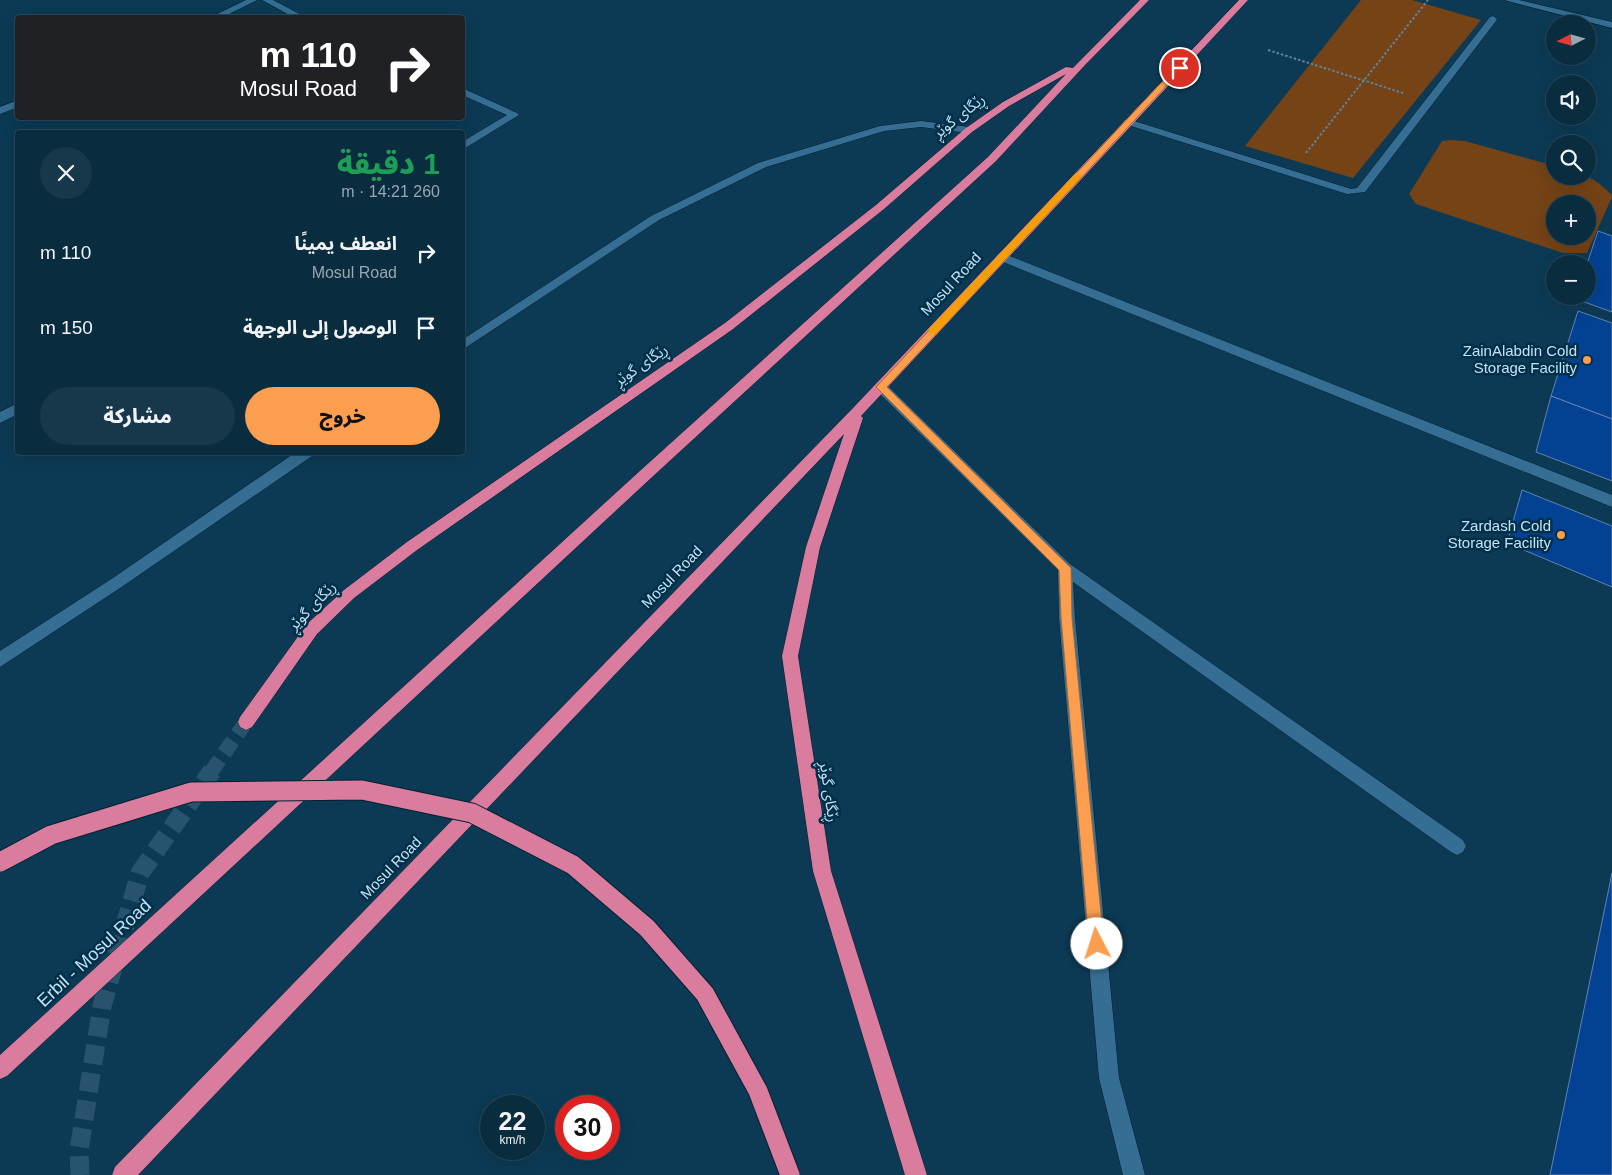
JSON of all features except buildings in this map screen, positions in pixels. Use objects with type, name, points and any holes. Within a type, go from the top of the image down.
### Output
[{"type":"highway","points":[[1082,63],[1145,0]]},
{"type":"highway","name":"Mosul Road","points":[[122,1175],[881,387],[1244,0]]},
{"type":"highway","name":"ڕێگای گوێڕ","points":[[246,722],[312,630],[349,594],[412,546],[729,326],[880,207],[969,130],[1006,104],[1082,63]]},
{"type":"highway","name":"Erbil - Mosul Road","points":[[0,1069],[992,159],[1082,63]]},
{"type":"highway","name":"ڕێگای گوێڕ","points":[[859,410],[846,443],[813,547],[790,656],[822,871],[916,1175]]},
{"type":"highway","points":[[0,862],[51,836],[190,792],[362,790],[472,813],[573,865],[647,928],[706,994],[758,1091],[790,1175]]},
{"type":"street","points":[[220,15],[253,0]]},
{"type":"street","points":[[266,0],[297,15]]},
{"type":"street","points":[[1508,0],[1612,25]]},
{"type":"street","points":[[1128,122],[1351,192],[1361,190],[1493,19]]},
{"type":"street","points":[[465,92],[514,115],[465,146]]},
{"type":"street","points":[[0,111],[15,104]]},
{"type":"street","points":[[465,344],[655,218],[762,165],[883,128],[921,124],[969,130]]},
{"type":"street","points":[[1002,257],[1612,501]]},
{"type":"street","points":[[881,387],[1065,568],[1457,846]]},
{"type":"street","points":[[0,418],[15,410]]},
{"type":"street","points":[[0,660],[118,582],[303,455]]},
{"type":"street","points":[[1065,568],[1066,618],[1109,1078],[1134,1175]]},
{"type":"path","points":[[1290,172],[1428,0]]},
{"type":"path","points":[[1268,50],[1430,102]]},
{"type":"shaded area","points":[[1361,0],[1412,0],[1481,20],[1353,178],[1245,146]]},
{"type":"shaded area","points":[[1451,140],[1465,141],[1546,164],[1546,185],[1596,185],[1596,181],[1612,197],[1596,233],[1596,195],[1546,195],[1546,245],[1591,245],[1587,253],[1563,253],[1416,204],[1409,194],[1442,141]]},
{"type":"tunnel","points":[[211,772],[246,722]]},
{"type":"tunnel","points":[[80,1175],[79,1150],[102,1006],[140,873],[212,771]]},
{"type":"slow traffic","points":[[932,332],[1079,175]]},
{"type":"place","name":"ZainAlabdin Cold Storage Facility","points":[[1587,360]]},
{"type":"place","name":"Zardash Cold Storage Facility","points":[[1561,535]]},
{"type":"route","points":[[1097,944],[1066,618],[1065,568],[881,387],[1180,68]]}]
